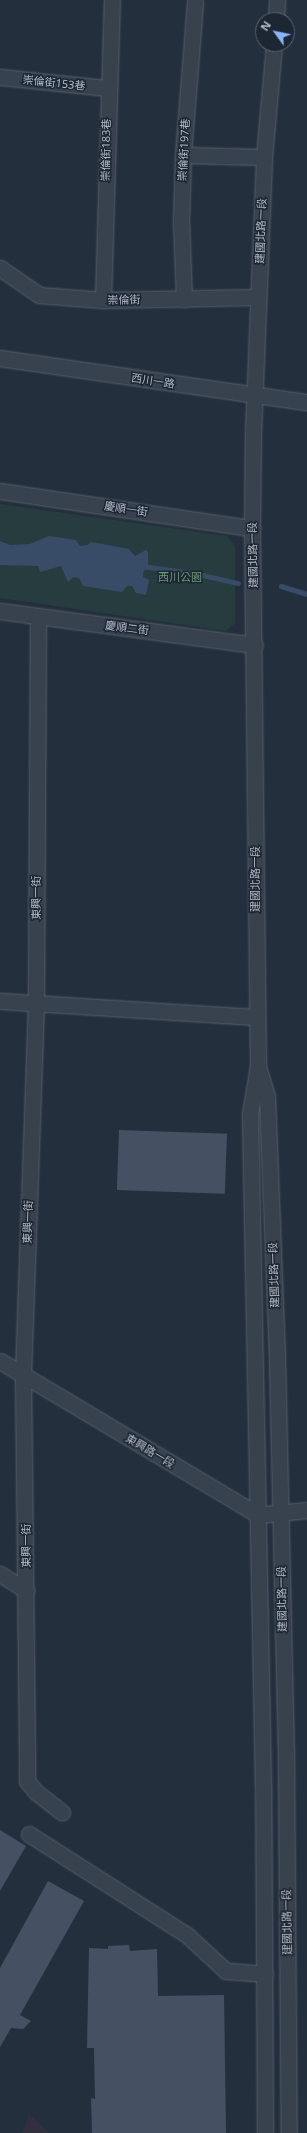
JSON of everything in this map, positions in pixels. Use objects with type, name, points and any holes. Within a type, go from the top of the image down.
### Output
[{"type":"street","name":"崇倫街183巷","points":[[101,300],[107,88],[112,0]]},
{"type":"street","points":[[276,12],[277,0]]},
{"type":"street","name":"崇倫街197巷","points":[[184,299],[181,222],[183,155],[195,2]]},
{"type":"street","name":"建國北路一段","points":[[273,52],[264,157],[258,297],[252,528],[255,645],[255,1017],[258,1066],[267,1101],[280,1513],[289,2133]]},
{"type":"street","name":"崇倫街153巷","points":[[0,77],[107,88]]},
{"type":"street","points":[[183,155],[264,157]]},
{"type":"street","name":"崇倫街","points":[[0,268],[39,296],[101,300],[258,297]]},
{"type":"street","name":"西川一路","points":[[0,358],[255,396],[307,402]]},
{"type":"street","name":"慶順一街","points":[[0,490],[252,528]]},
{"type":"street","name":"慶順二街","points":[[0,611],[255,645]]},
{"type":"street","name":"東興一街","points":[[38,616],[36,1003],[23,1375],[27,1781],[36,1792],[62,1812]]},
{"type":"street","points":[[0,1001],[255,1017]]},
{"type":"street","name":"建國北路一段","points":[[258,1066],[250,1114],[258,1515],[265,2133]]},
{"type":"street","name":"東興路一段","points":[[0,1361],[258,1515]]},
{"type":"street","points":[[258,1515],[307,1510]]},
{"type":"street","points":[[0,1574],[26,1590]]},
{"type":"street","points":[[29,1834],[187,1935],[226,1971],[264,1974]]},
{"type":"shaded area","points":[[29,2114],[49,2133],[23,2133]]},
{"type":"green space","name":"西川公園","points":[[0,504],[227,536],[235,546],[235,623],[226,631],[0,598]]},
{"type":"water","points":[[49,536],[76,540],[80,546],[87,545],[91,542],[129,549],[135,556],[146,550],[148,552],[148,565],[143,573],[143,577],[149,580],[146,595],[136,593],[132,586],[127,586],[122,592],[83,586],[79,578],[73,577],[68,582],[61,566],[40,572],[38,566],[0,565],[0,541],[10,545],[30,544]]},
{"type":"building","points":[[119,1130],[227,1134],[225,1194],[117,1190]]},
{"type":"building","points":[[0,1830],[26,1846],[0,1891]]},
{"type":"building","points":[[48,1881],[84,1901],[20,2015],[31,2021],[23,2029],[11,2028],[0,2047],[0,1968]]},
{"type":"building","points":[[129,1945],[130,1951],[157,1949],[158,1996],[224,1995],[226,2133],[92,2133],[91,2098],[95,2099],[94,2048],[87,2048],[89,1948],[108,1949],[108,1946]]},
{"type":"waterway","points":[[142,566],[198,574],[238,583]]},
{"type":"waterway","points":[[281,586],[307,594]]}]
